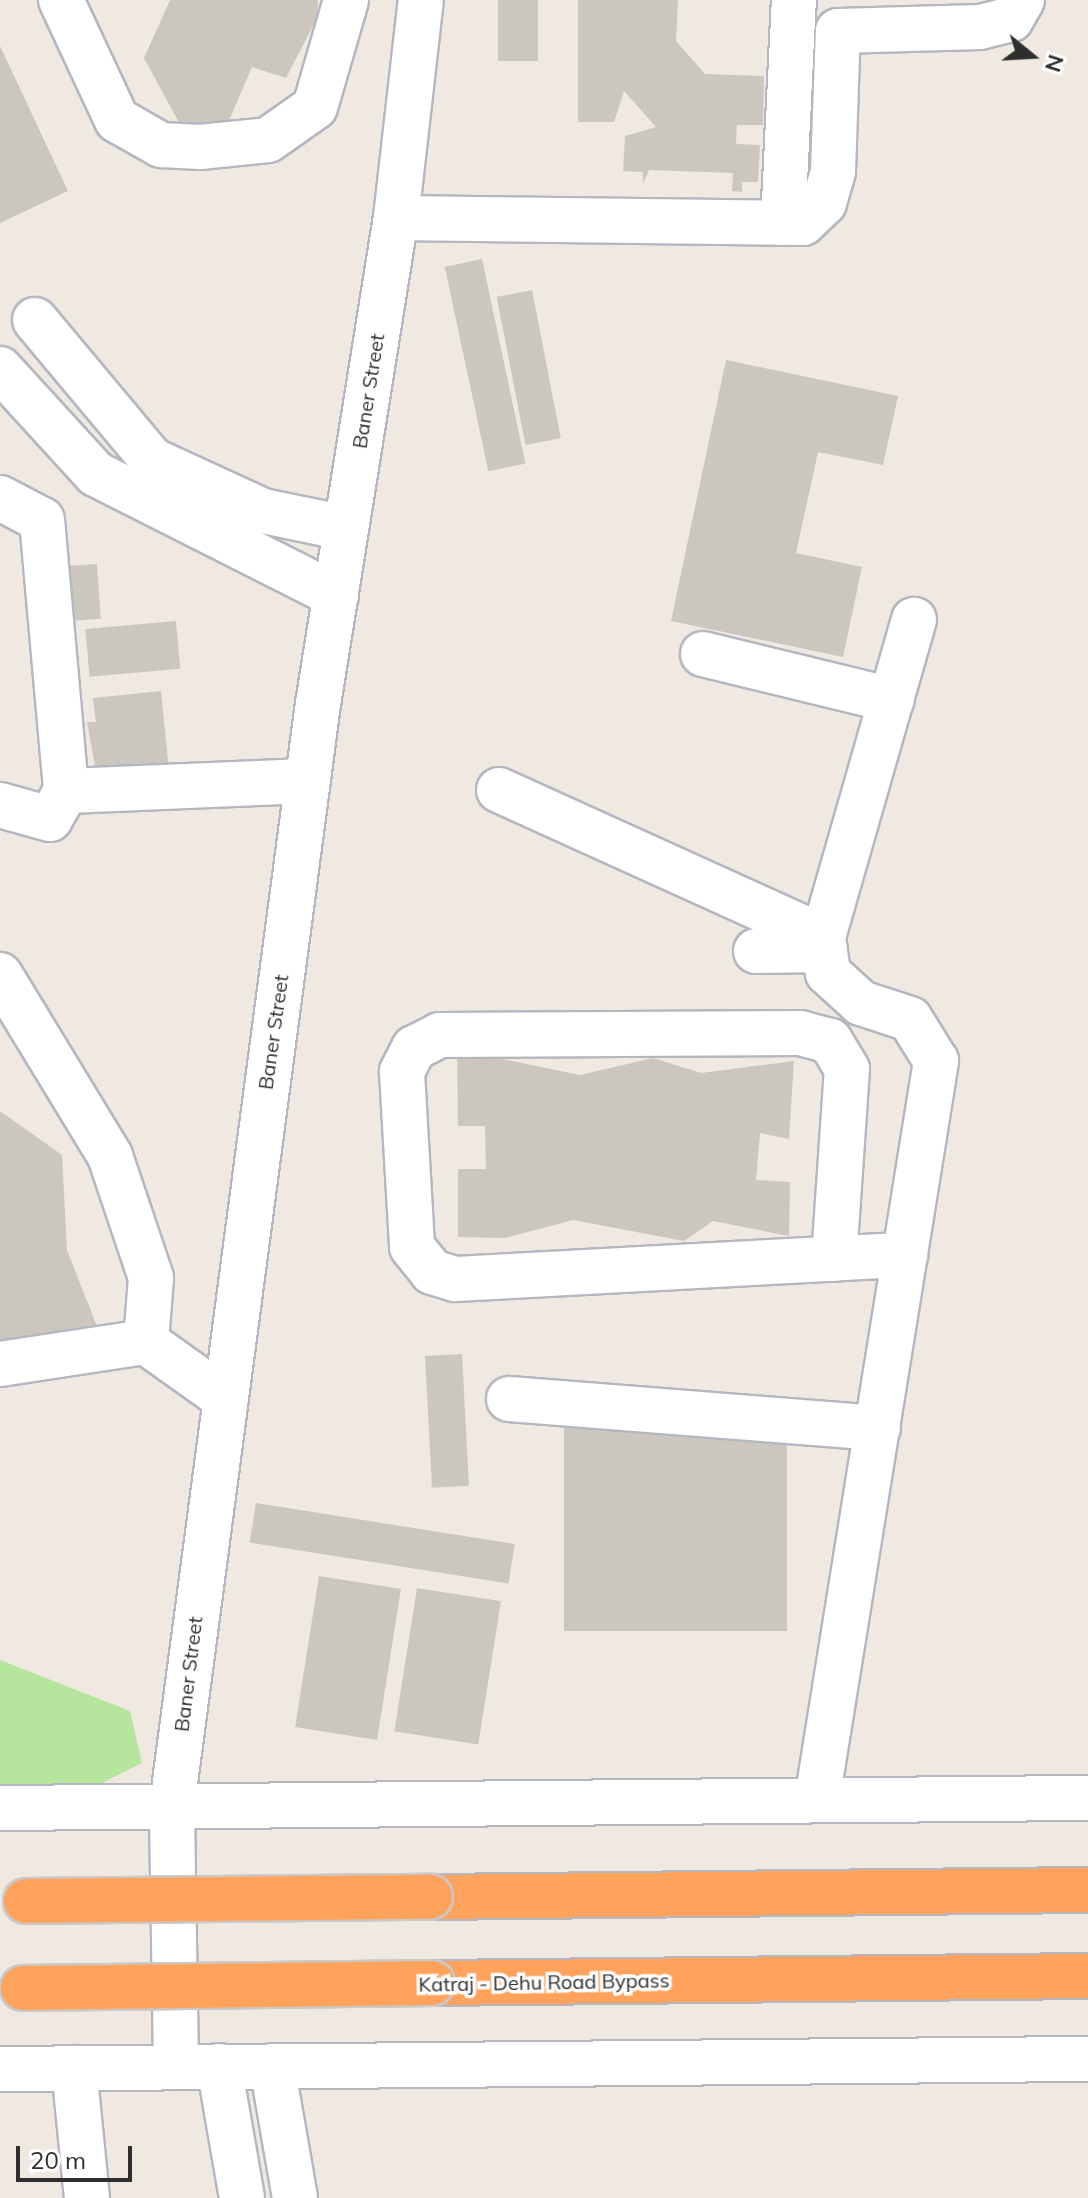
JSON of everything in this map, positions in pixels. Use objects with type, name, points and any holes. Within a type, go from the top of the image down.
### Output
[{"type":"highway","points":[[13,1902],[1088,1890]]},
{"type":"highway","name":"Katraj - Dehu Road Bypass","points":[[11,1988],[1088,1976]]},
{"type":"street","points":[[61,0],[117,120],[161,145],[200,147],[268,140],[315,107],[346,0]]},
{"type":"street","name":"Baner Street","points":[[176,2067],[172,1805],[223,1397],[308,781],[396,218],[421,0]]},
{"type":"street","points":[[783,223],[794,0]]},
{"type":"street","points":[[396,218],[803,223],[824,203],[833,171],[838,31],[980,27],[1011,19],[1022,0]]},
{"type":"street","points":[[35,320],[152,460],[263,511],[346,528]]},
{"type":"street","points":[[0,369],[96,474],[336,595]]},
{"type":"street","points":[[0,498],[42,520],[66,791],[50,819],[0,805]]},
{"type":"street","points":[[817,1800],[936,1061],[910,1019],[861,1003],[828,973],[824,944],[914,620]]},
{"type":"street","points":[[703,654],[891,700]]},
{"type":"street","points":[[66,791],[308,781]]},
{"type":"street","points":[[499,790],[824,944]]},
{"type":"street","points":[[756,951],[824,944]]},
{"type":"street","points":[[0,975],[110,1156],[151,1278],[146,1342]]},
{"type":"street","points":[[834,1259],[847,1069],[830,1041],[801,1033],[440,1035],[414,1048],[402,1072],[412,1247],[432,1272],[455,1279],[834,1259],[905,1255]]},
{"type":"street","points":[[0,1364],[146,1342],[223,1397]]},
{"type":"street","points":[[509,1399],[878,1428]]},
{"type":"street","points":[[0,1808],[1088,1798]]},
{"type":"street","points":[[0,2069],[1088,2059]]},
{"type":"street","points":[[219,2066],[242,2198]]},
{"type":"street","points":[[272,2066],[295,2198]]},
{"type":"street","points":[[74,2068],[87,2198]]},
{"type":"green space","points":[[0,1660],[130,1711],[142,1763],[100,1784],[0,1785]]},
{"type":"building","points":[[170,0],[318,0],[317,18],[286,78],[252,67],[222,137],[183,130],[144,58]]},
{"type":"building","points":[[498,0],[538,0],[538,61],[498,61]]},
{"type":"building","points":[[578,0],[678,0],[676,41],[705,74],[764,76],[763,125],[737,125],[736,144],[760,145],[758,182],[742,182],[742,192],[732,191],[733,173],[649,170],[643,184],[643,172],[623,171],[625,136],[656,127],[624,91],[614,122],[578,122]]},
{"type":"building","points":[[0,46],[68,191],[0,223]]},
{"type":"building","points":[[482,259],[525,463],[488,471],[445,267]]},
{"type":"building","points":[[532,290],[561,438],[525,445],[497,297]]},
{"type":"building","points":[[726,360],[898,396],[883,465],[818,452],[796,553],[862,567],[843,657],[671,621]]},
{"type":"building","points":[[97,564],[101,619],[60,622],[56,567]]},
{"type":"building","points":[[176,621],[180,669],[90,677],[85,629]]},
{"type":"building","points":[[161,691],[169,770],[97,777],[87,722],[96,722],[93,698]]},
{"type":"building","points":[[457,1050],[580,1075],[653,1058],[701,1073],[794,1061],[789,1139],[760,1133],[756,1180],[790,1182],[789,1236],[713,1221],[684,1241],[573,1220],[505,1238],[458,1237],[458,1169],[486,1169],[485,1126],[458,1126]]},
{"type":"building","points":[[0,1111],[62,1155],[67,1250],[98,1329],[0,1347]]},
{"type":"building","points":[[462,1354],[469,1486],[432,1488],[425,1356]]},
{"type":"building","points":[[564,1427],[787,1427],[787,1631],[564,1631]]},
{"type":"building","points":[[256,1503],[515,1544],[509,1583],[250,1543]]},
{"type":"building","points":[[319,1576],[401,1589],[377,1740],[295,1727]]},
{"type":"building","points":[[417,1588],[501,1601],[478,1745],[394,1731]]}]
